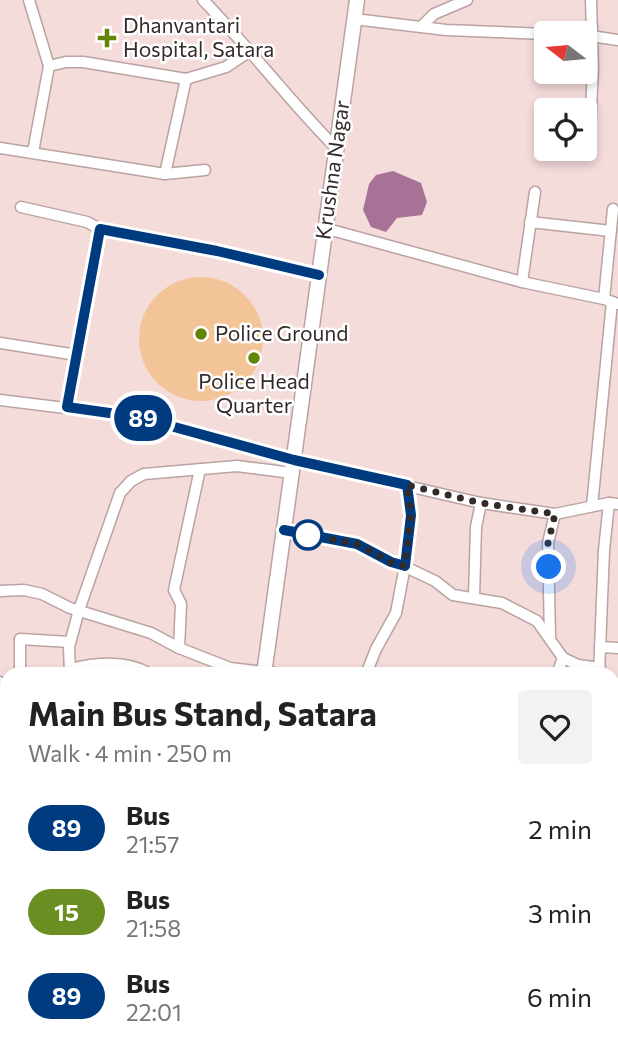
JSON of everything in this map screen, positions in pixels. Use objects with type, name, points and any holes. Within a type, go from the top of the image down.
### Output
[{"type":"main road","name":"Krushna Nagar","points":[[266,667],[356,0]]},
{"type":"street","points":[[29,0],[49,66],[33,152]]},
{"type":"street","points":[[203,0],[304,116],[336,148]]},
{"type":"street","points":[[421,27],[434,14],[467,0]]},
{"type":"street","points":[[589,21],[591,0]]},
{"type":"street","points":[[354,19],[446,30],[534,34]]},
{"type":"street","points":[[597,36],[618,40]]},
{"type":"street","points":[[49,66],[83,62],[172,79],[186,79],[226,67],[250,51]]},
{"type":"street","points":[[165,174],[186,79]]},
{"type":"street","points":[[0,148],[165,174],[205,170]]},
{"type":"street","points":[[522,282],[535,192]]},
{"type":"street","points":[[21,207],[87,222],[100,229],[217,251],[319,275]]},
{"type":"street","points":[[592,506],[611,302],[613,209]]},
{"type":"street","points":[[530,222],[611,231]]},
{"type":"street","points":[[324,228],[522,282],[611,302]]},
{"type":"street","points":[[67,407],[100,229]]},
{"type":"street","points":[[0,343],[77,355]]},
{"type":"street","points":[[0,400],[138,417],[293,466],[407,485],[481,503],[555,514],[613,503],[604,550],[600,667]]},
{"type":"street","points":[[70,667],[70,642],[79,610],[120,493],[131,481],[144,474],[237,466],[293,466]]},
{"type":"street","points":[[178,648],[181,604],[174,590],[200,469]]},
{"type":"street","points":[[369,667],[396,613],[411,515],[407,485]]},
{"type":"street","points":[[474,597],[476,527],[481,503]]},
{"type":"street","points":[[550,638],[548,543],[555,514]]},
{"type":"street","points":[[284,530],[357,544],[435,581],[453,595],[502,603],[537,621],[563,659],[585,667]]},
{"type":"street","points":[[0,591],[33,592],[151,633],[178,648],[227,667]]},
{"type":"street","points":[[20,667],[20,639],[70,642]]},
{"type":"street","points":[[600,647],[618,648]]},
{"type":"street","points":[[560,667],[563,659]]},
{"type":"street","points":[[83,667],[93,664],[131,667]]},
{"type":"shaded area","points":[[393,171],[421,183],[427,202],[422,215],[397,218],[386,232],[371,227],[363,210],[369,184],[376,175]]},
{"type":"shaded area","name":"Police Ground","points":[[201,277],[225,282],[245,295],[258,315],[263,339],[258,363],[245,383],[225,396],[201,401],[177,396],[157,383],[144,363],[139,339],[144,315],[157,295],[177,282]]},
{"type":"bus line","name":"89","points":[[284,530],[357,544],[391,562],[405,566],[411,515],[407,485],[294,460],[138,417],[67,407],[100,229],[217,251],[319,275]]},
{"type":"place","name":"Dhanvantari Hospital, Satara","points":[[107,38]]},
{"type":"place","name":"Police Ground","points":[[201,334]]},
{"type":"place","name":"Police Head Quarter","points":[[254,358]]},
{"type":"route","points":[[308,535],[357,544],[391,562],[405,566],[411,515],[407,485],[481,503],[555,514],[548,543],[549,567]]}]
